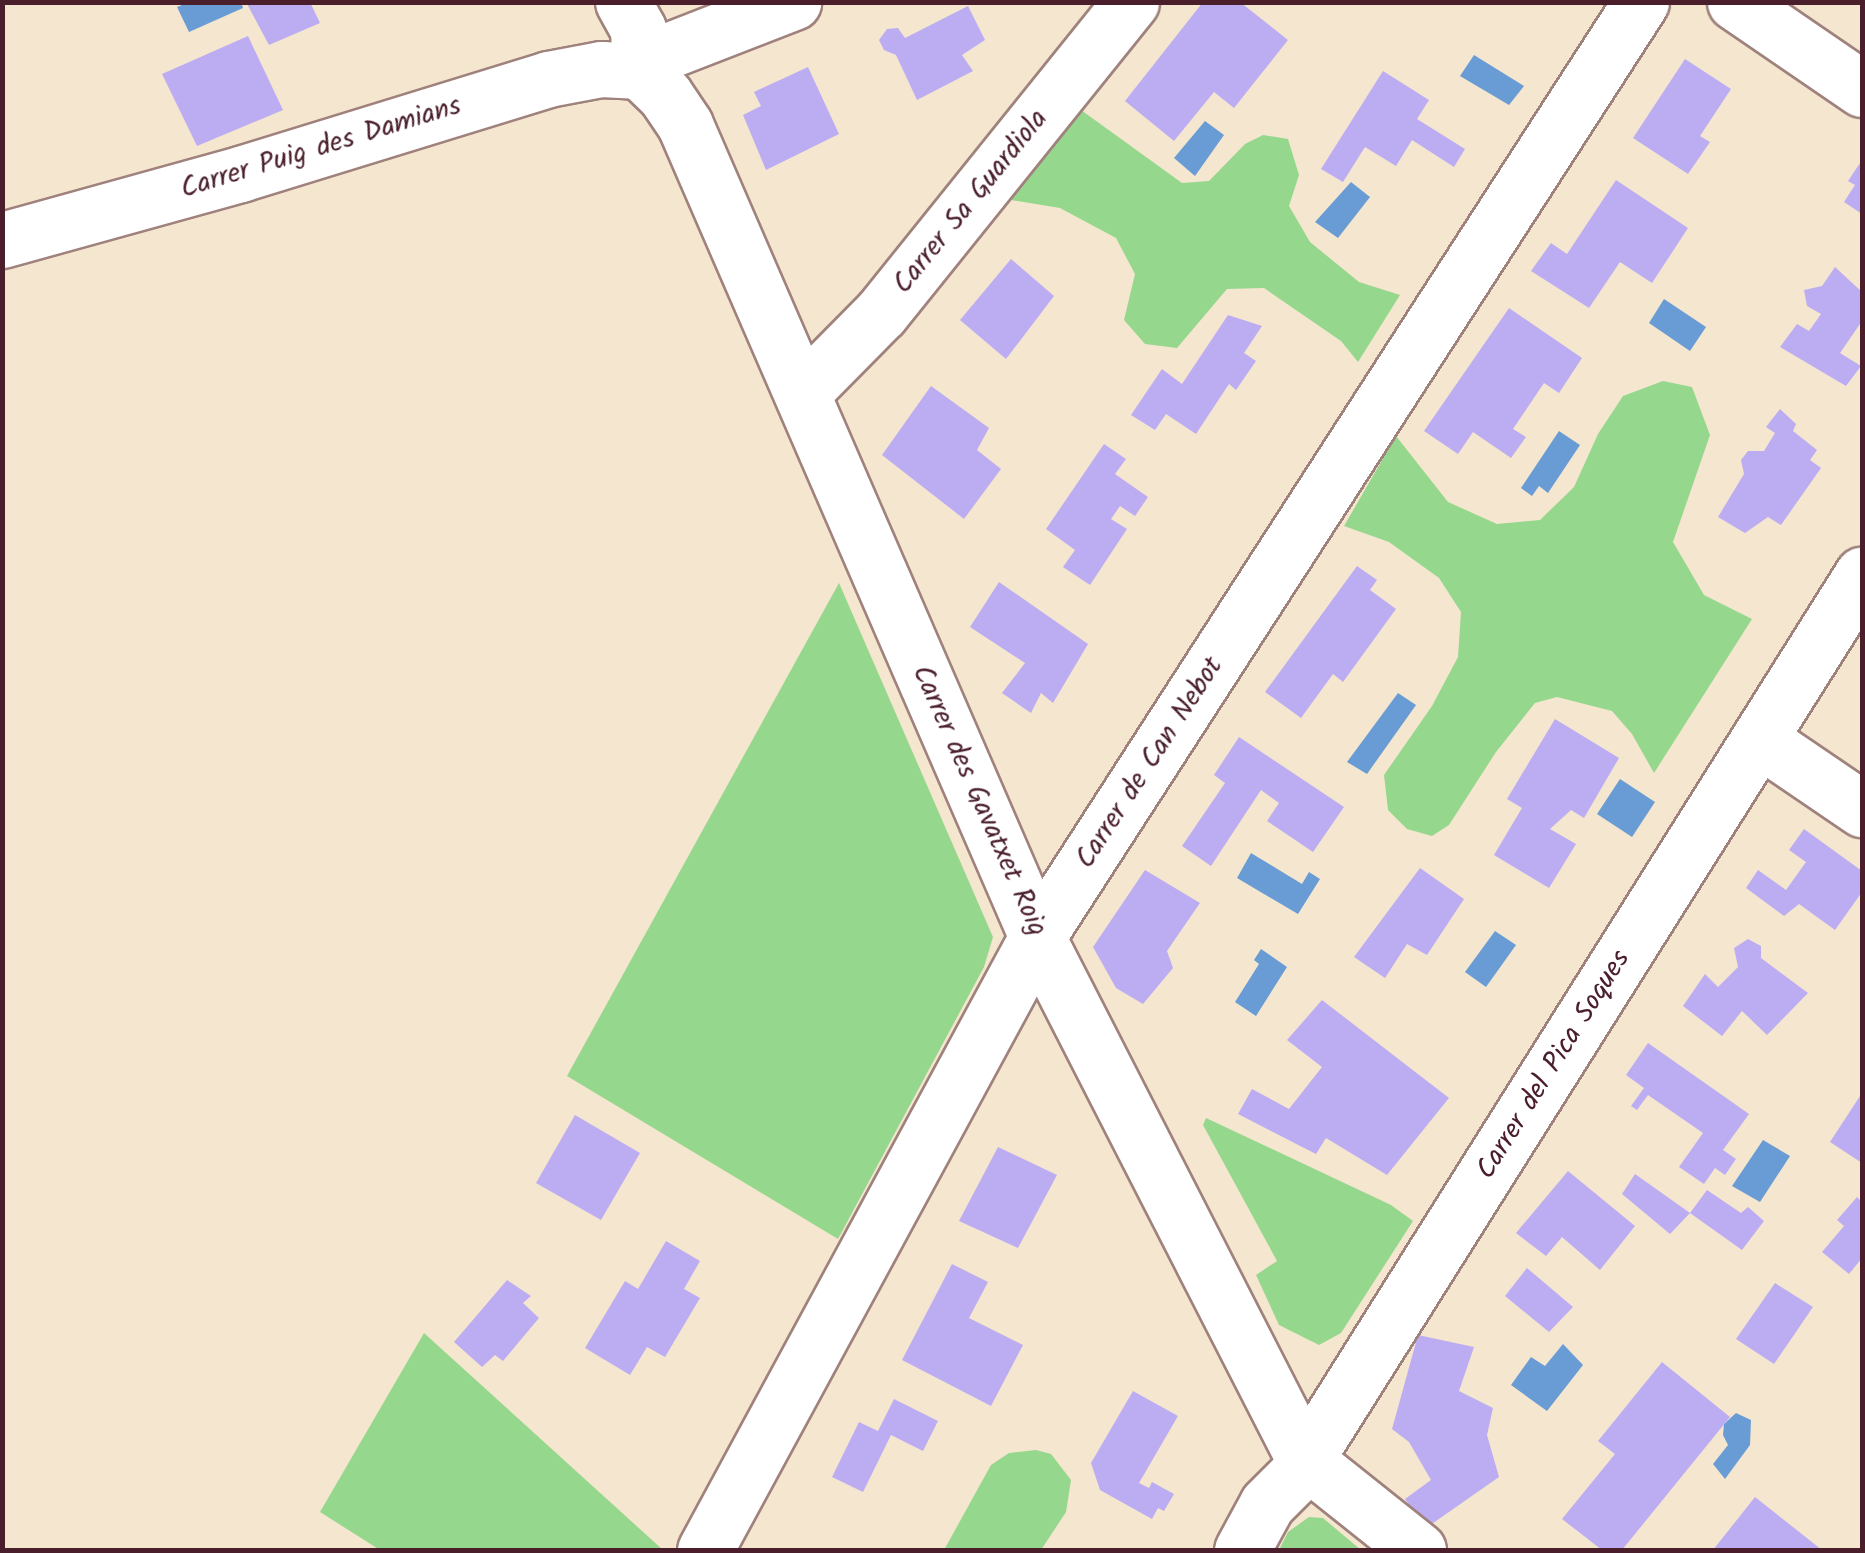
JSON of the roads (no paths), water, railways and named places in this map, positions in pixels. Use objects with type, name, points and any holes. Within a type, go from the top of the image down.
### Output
[{"type":"street","points":[[624,2],[638,30],[640,70]]},
{"type":"street","points":[[640,70],[662,53],[793,2]]},
{"type":"street","name":"Carrer Sa Guardiola","points":[[802,393],[881,313],[1131,2]]},
{"type":"street","name":"Carrer de Can Nebot","points":[[705,1550],[1037,937],[1642,2]]},
{"type":"street","points":[[1735,2],[1862,89]]},
{"type":"street","name":"Carrer Puig des Damians","points":[[2,240],[240,174],[548,79],[600,69],[640,70]]},
{"type":"street","name":"Carrer des Gavatxet Roig","points":[[640,70],[666,95],[684,124],[1037,937],[1304,1459],[1418,1550]]},
{"type":"street","name":"Carrer del Pica Soques","points":[[1242,1550],[1267,1504],[1295,1476],[1862,576]]},
{"type":"street","points":[[1760,739],[1862,809]]},
{"type":"water","points":[[241,2],[243,8],[189,32],[177,7],[187,3]]},
{"type":"water","points":[[1474,55],[1524,86],[1509,105],[1460,76]]},
{"type":"water","points":[[1205,121],[1224,135],[1195,176],[1174,158]]},
{"type":"water","points":[[1351,182],[1370,197],[1338,238],[1315,222]]},
{"type":"water","points":[[1664,299],[1706,327],[1690,351],[1649,323]]},
{"type":"water","points":[[1559,431],[1580,445],[1548,493],[1539,486],[1532,496],[1521,488]]},
{"type":"water","points":[[1398,693],[1416,705],[1367,774],[1347,762]]},
{"type":"water","points":[[1620,779],[1655,802],[1632,837],[1597,814]]},
{"type":"water","points":[[1251,853],[1302,884],[1309,872],[1320,879],[1298,914],[1237,878]]},
{"type":"water","points":[[1495,931],[1516,945],[1486,987],[1465,972]]},
{"type":"water","points":[[1261,949],[1287,967],[1256,1016],[1235,1002],[1259,964],[1254,960]]},
{"type":"water","points":[[1763,1140],[1790,1156],[1760,1202],[1732,1186]]},
{"type":"water","points":[[1563,1344],[1583,1365],[1547,1411],[1511,1385],[1531,1357],[1545,1366]]},
{"type":"water","points":[[1736,1413],[1751,1420],[1750,1445],[1725,1479],[1713,1464],[1728,1445],[1723,1435],[1724,1424]]}]
